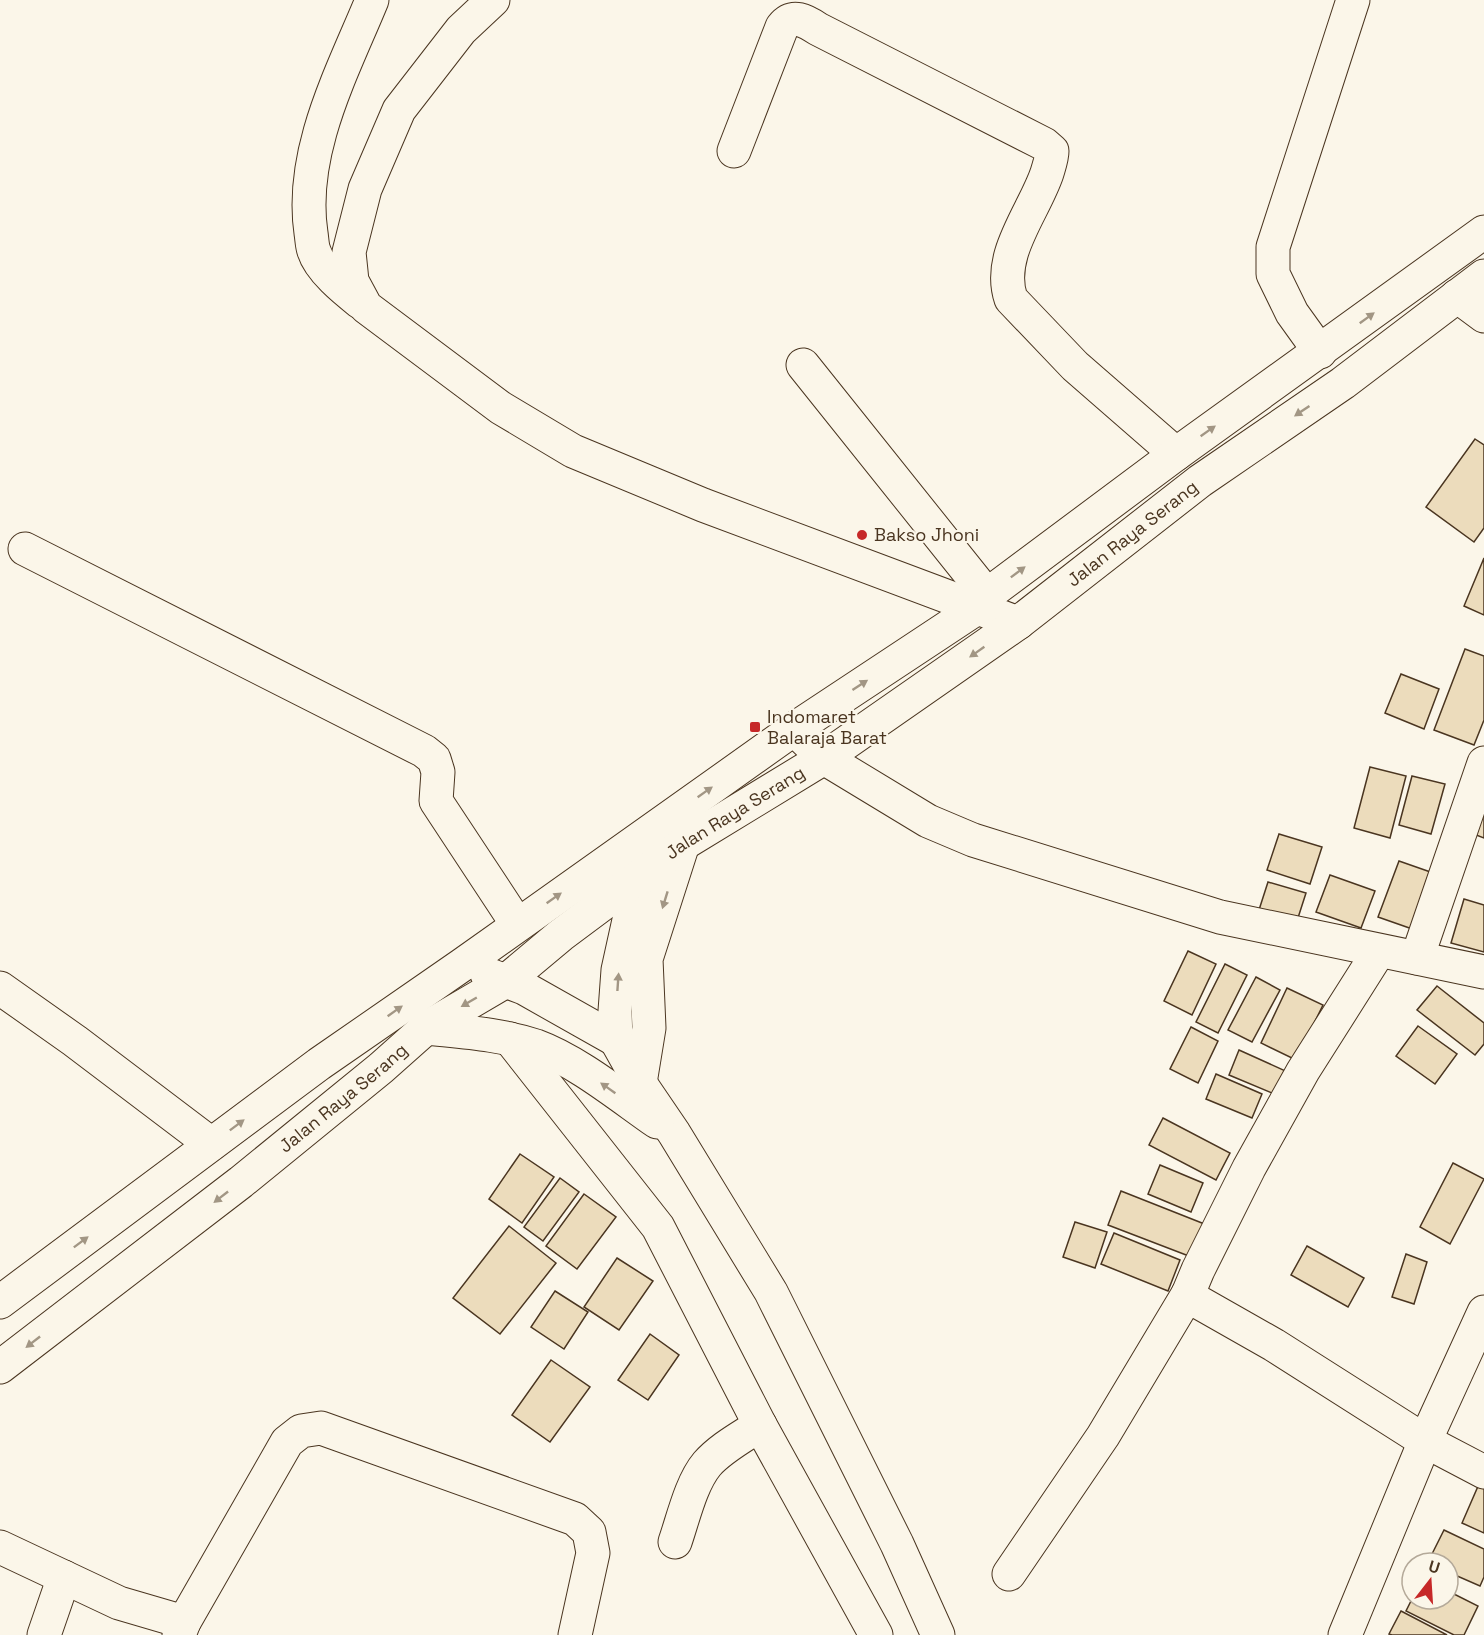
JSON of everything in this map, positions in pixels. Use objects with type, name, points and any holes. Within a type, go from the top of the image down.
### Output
[{"type":"main road","points":[[372,0],[325,118],[311,166],[308,211],[314,252],[337,284],[501,408],[573,451],[703,505],[982,602],[1018,623]]},
{"type":"main road","points":[[366,307],[352,281],[349,252],[365,189],[399,110],[461,30],[493,0]]},
{"type":"main road","points":[[1343,383],[1292,313],[1273,274],[1273,248],[1353,0]]},
{"type":"main road","points":[[734,151],[782,27],[787,21],[793,19],[805,20],[818,29],[1044,144],[1052,151],[1052,156],[1043,184],[1018,234],[1009,275],[1008,289],[1011,299],[1075,366],[1176,454],[1200,481]]},
{"type":"main road","name":"Jalan Raya Serang","points":[[0,1302],[320,1064],[794,729],[982,602],[1176,454],[1484,232]]},
{"type":"main road","name":"Jalan Raya Serang","points":[[0,1367],[241,1182],[381,1068],[426,1028],[506,981],[561,935],[683,844],[824,758],[1018,623],[1200,481],[1343,383],[1484,276]]},
{"type":"main road","points":[[1457,296],[1484,315]]},
{"type":"main road","points":[[803,365],[982,602]]},
{"type":"main road","points":[[25,549],[424,751],[434,759],[438,772],[436,801],[517,924]]},
{"type":"main road","points":[[794,729],[824,758],[928,821],[973,840],[1220,917],[1484,972]]},
{"type":"main road","points":[[1417,958],[1484,763]]},
{"type":"main road","points":[[657,825],[637,878],[618,970],[615,1011],[616,1040],[640,1083],[674,1133],[771,1292],[897,1544],[938,1635]]},
{"type":"main road","points":[[640,1083],[649,1028],[646,959],[683,844]]},
{"type":"main road","points":[[1009,1574],[1103,1436],[1188,1294],[1249,1168],[1303,1071],[1379,951]]},
{"type":"main road","points":[[462,965],[506,981],[549,1001],[616,1040]]},
{"type":"main road","points":[[0,988],[75,1041],[211,1144]]},
{"type":"main road","points":[[426,1028],[488,1034],[537,1047],[601,1082],[674,1133]]},
{"type":"main road","points":[[510,1039],[658,1227],[760,1425],[876,1635]]},
{"type":"main road","points":[[47,1267],[73,1311]]},
{"type":"main road","points":[[1188,1294],[1274,1345],[1425,1441],[1484,1472]]},
{"type":"main road","points":[[1345,1635],[1425,1441],[1484,1312]]},
{"type":"main road","points":[[675,1542],[695,1485],[706,1465],[726,1447],[760,1425]]},
{"type":"main road","points":[[0,1547],[119,1603],[181,1629],[287,1442],[301,1431],[321,1428],[575,1519],[589,1532],[593,1553],[574,1635]]},
{"type":"main road","points":[[44,1635],[64,1577]]},
{"type":"building","points":[[1475,439],[1484,445],[1484,528],[1474,542],[1426,507]]},
{"type":"building","points":[[1484,558],[1484,615],[1464,606]]},
{"type":"building","points":[[1465,649],[1484,656],[1484,720],[1474,745],[1434,730]]},
{"type":"building","points":[[1401,674],[1439,689],[1424,729],[1385,713]]},
{"type":"building","points":[[1370,767],[1406,776],[1390,838],[1354,828]]},
{"type":"building","points":[[1412,776],[1445,784],[1431,834],[1399,825]]},
{"type":"building","points":[[1484,799],[1484,838],[1471,833]]},
{"type":"building","points":[[1279,834],[1322,847],[1310,884],[1267,870]]},
{"type":"building","points":[[1399,861],[1439,875],[1418,931],[1378,917]]},
{"type":"building","points":[[1330,875],[1375,891],[1361,928],[1316,912]]},
{"type":"building","points":[[1268,882],[1306,893],[1296,924],[1258,913]]},
{"type":"building","points":[[1464,899],[1484,905],[1484,952],[1451,943]]},
{"type":"building","points":[[1188,951],[1216,964],[1192,1015],[1164,1001]]},
{"type":"building","points":[[1225,964],[1247,975],[1218,1033],[1196,1022]]},
{"type":"building","points":[[1256,977],[1280,990],[1252,1042],[1228,1030]]},
{"type":"building","points":[[1437,986],[1484,1023],[1484,1044],[1475,1055],[1417,1010]]},
{"type":"building","points":[[1287,988],[1323,1005],[1296,1060],[1261,1043]]},
{"type":"building","points":[[1418,1026],[1457,1054],[1435,1084],[1396,1056]]},
{"type":"building","points":[[1191,1027],[1218,1041],[1198,1083],[1170,1069]]},
{"type":"building","points":[[1239,1050],[1290,1073],[1279,1096],[1229,1075]]},
{"type":"building","points":[[1216,1074],[1262,1094],[1252,1118],[1206,1099]]},
{"type":"building","points":[[1163,1118],[1230,1153],[1216,1180],[1149,1145]]},
{"type":"building","points":[[520,1154],[554,1177],[522,1223],[489,1199]]},
{"type":"building","points":[[1453,1163],[1484,1179],[1450,1244],[1420,1227]]},
{"type":"building","points":[[1160,1165],[1203,1183],[1191,1212],[1148,1194]]},
{"type":"building","points":[[560,1178],[579,1192],[543,1241],[524,1227]]},
{"type":"building","points":[[1121,1191],[1207,1225],[1194,1258],[1108,1225]]},
{"type":"building","points":[[584,1194],[616,1217],[577,1269],[546,1246]]},
{"type":"building","points":[[1075,1222],[1107,1232],[1095,1268],[1063,1257]]},
{"type":"building","points":[[509,1226],[556,1263],[500,1334],[453,1298]]},
{"type":"building","points":[[1114,1233],[1180,1260],[1168,1291],[1101,1264]]},
{"type":"building","points":[[1307,1246],[1364,1278],[1348,1307],[1291,1275]]},
{"type":"building","points":[[1406,1254],[1427,1262],[1414,1304],[1392,1297]]},
{"type":"building","points":[[617,1258],[653,1281],[619,1330],[584,1307]]},
{"type":"building","points":[[555,1291],[588,1312],[564,1349],[531,1327]]},
{"type":"building","points":[[650,1334],[679,1355],[648,1400],[618,1380]]},
{"type":"building","points":[[551,1360],[590,1387],[550,1442],[512,1415]]},
{"type":"building","points":[[1479,1484],[1484,1486],[1484,1533],[1462,1523]]},
{"type":"building","points":[[1444,1530],[1484,1549],[1484,1577],[1480,1586],[1460,1577],[1460,1551],[1434,1551]]},
{"type":"building","points":[[1460,1597],[1478,1606],[1464,1635],[1454,1635],[1406,1611],[1460,1611]]},
{"type":"building","points":[[1401,1611],[1447,1635],[1392,1635],[1389,1634]]},
{"type":"place","name":"Bakso Jhoni","points":[[862,535]]},
{"type":"place","name":"Indomaret Balaraja Barat","points":[[755,727]]}]
